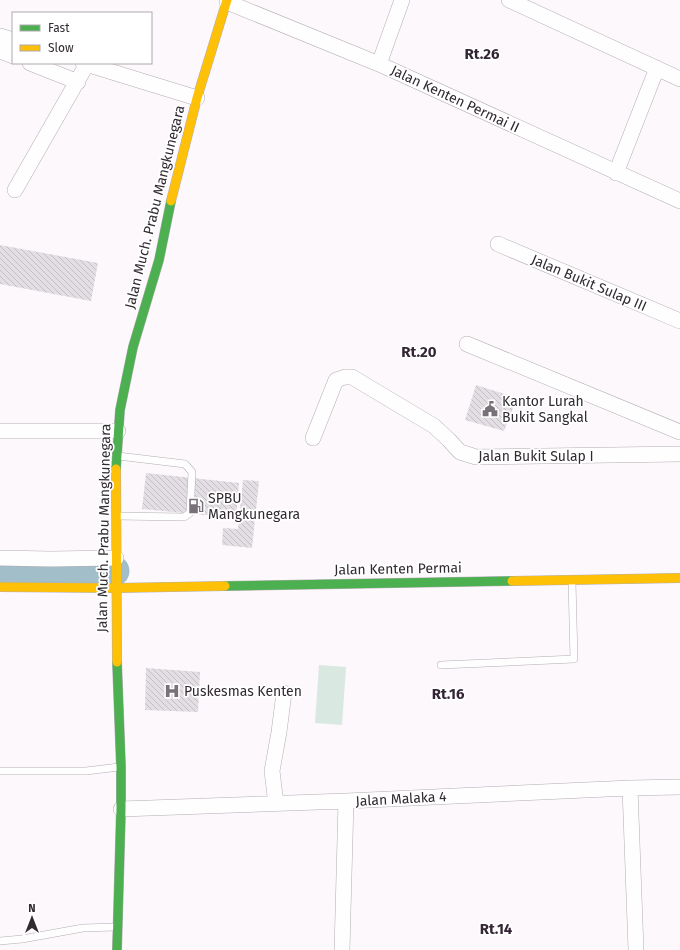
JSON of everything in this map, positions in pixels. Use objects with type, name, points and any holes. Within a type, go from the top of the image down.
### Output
[{"type":"main road","name":"Jalan Much. Prabu Mangkunegara","points":[[117,950],[121,767],[116,635],[116,456],[120,410],[133,347],[159,260],[176,178],[197,98],[227,1]]},
{"type":"main road","name":"Jalan Kenten Permai","points":[[0,587],[116,588],[680,578]]},
{"type":"street","points":[[379,64],[402,0]]},
{"type":"street","points":[[509,0],[680,79]]},
{"type":"street","name":"Jalan Kenten Permai II","points":[[227,1],[379,64],[680,201]]},
{"type":"street","points":[[0,36],[12,40]]},
{"type":"street","points":[[0,51],[12,56]]},
{"type":"street","points":[[33,64],[78,82]]},
{"type":"street","points":[[15,190],[78,82],[85,64],[197,98]]},
{"type":"street","points":[[616,173],[657,68]]},
{"type":"street","name":"Jalan Bukit Sulap III","points":[[498,244],[680,321]]},
{"type":"street","points":[[467,344],[680,433],[676,454]]},
{"type":"street","name":"Jalan Bukit Sulap I","points":[[313,438],[336,380],[345,377],[352,377],[434,426],[460,452],[467,455],[476,457],[676,454]]},
{"type":"street","points":[[0,430],[118,431]]},
{"type":"street","points":[[0,558],[116,558]]},
{"type":"street","points":[[276,804],[272,771],[284,693]]},
{"type":"street","name":"Jalan Malaka 4","points":[[121,809],[680,787]]},
{"type":"street","points":[[630,788],[636,950]]},
{"type":"street","points":[[342,950],[346,801]]},
{"type":"lane","points":[[116,456],[185,464],[192,472],[190,513],[184,517],[116,516]]},
{"type":"lane","points":[[441,664],[574,659],[572,580]]},
{"type":"lane","points":[[0,771],[86,770],[121,767]]},
{"type":"lane","points":[[0,941],[22,939],[83,928],[118,927]]},
{"type":"shaded area","points":[[319,665],[346,667],[342,725],[315,723]]},
{"type":"building","points":[[0,245],[98,263],[91,301],[0,284]]},
{"type":"building","name":"Kantor Lurah Bukit Sangkal","points":[[476,385],[517,398],[504,431],[465,420]]},
{"type":"building","points":[[146,473],[239,483],[236,518],[142,509]]},
{"type":"building","points":[[243,480],[259,481],[252,548],[222,545],[223,528],[238,529]]},
{"type":"building","name":"Puskesmas Kenten","points":[[146,668],[200,672],[198,712],[145,710]]},
{"type":"waterway","points":[[0,572],[77,573],[114,571]]},
{"type":"traffic: fast","points":[[116,469],[120,410],[133,347],[159,260],[171,201]]},
{"type":"traffic: fast","points":[[225,586],[512,581]]},
{"type":"traffic: fast","points":[[117,662],[121,809],[117,950]]},
{"type":"traffic: slow","points":[[171,201],[197,98],[227,0]]},
{"type":"traffic: slow","points":[[116,469],[117,662]]},
{"type":"traffic: slow","points":[[512,581],[680,578]]},
{"type":"traffic: slow","points":[[0,587],[116,588],[225,586]]},
{"type":"place","name":"Kantor Lurah Bukit Sangkal","points":[[490,409]]},
{"type":"place","name":"SPBU Mangkunegara","points":[[196,506]]},
{"type":"place","name":"Puskesmas Kenten","points":[[172,691]]},
{"type":"district","name":"Rt.26","points":[[482,54]]},
{"type":"district","name":"Rt.20","points":[[419,352]]},
{"type":"district","name":"Rt.16","points":[[448,694]]},
{"type":"district","name":"Rt.14","points":[[496,929]]}]
